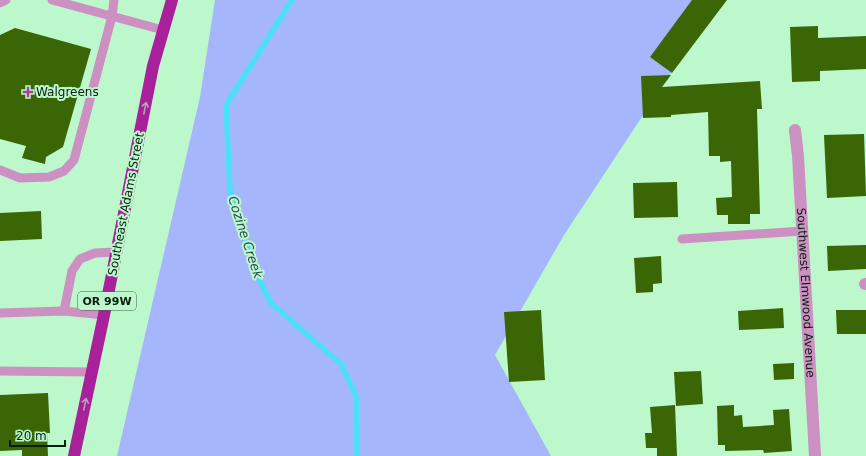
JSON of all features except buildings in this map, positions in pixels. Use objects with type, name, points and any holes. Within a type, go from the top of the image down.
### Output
[{"type":"highway","name":"Southeast Adams Street","points":[[74,456],[104,315],[153,66],[172,0]]},
{"type":"street","name":"Southwest Elmwood Avenue","points":[[795,130],[815,456]]},
{"type":"lane","points":[[0,3],[6,0]]},
{"type":"lane","points":[[52,0],[163,30]]},
{"type":"lane","points":[[0,170],[20,178],[49,177],[64,171],[74,160],[112,16],[114,0]]},
{"type":"lane","points":[[682,239],[802,231]]},
{"type":"lane","points":[[64,311],[72,271],[80,259],[95,253],[116,252]]},
{"type":"lane","points":[[0,313],[64,311],[104,315]]},
{"type":"lane","points":[[0,371],[92,372]]},
{"type":"shaded area","points":[[215,0],[719,0],[564,235],[495,355],[551,456],[117,456],[200,97]]},
{"type":"waterway","name":"Cozine Creek","points":[[292,0],[226,105],[230,190],[256,273],[271,303],[341,364],[356,396],[357,456]]},
{"type":"place","name":"Walgreens","points":[[28,92]]}]
